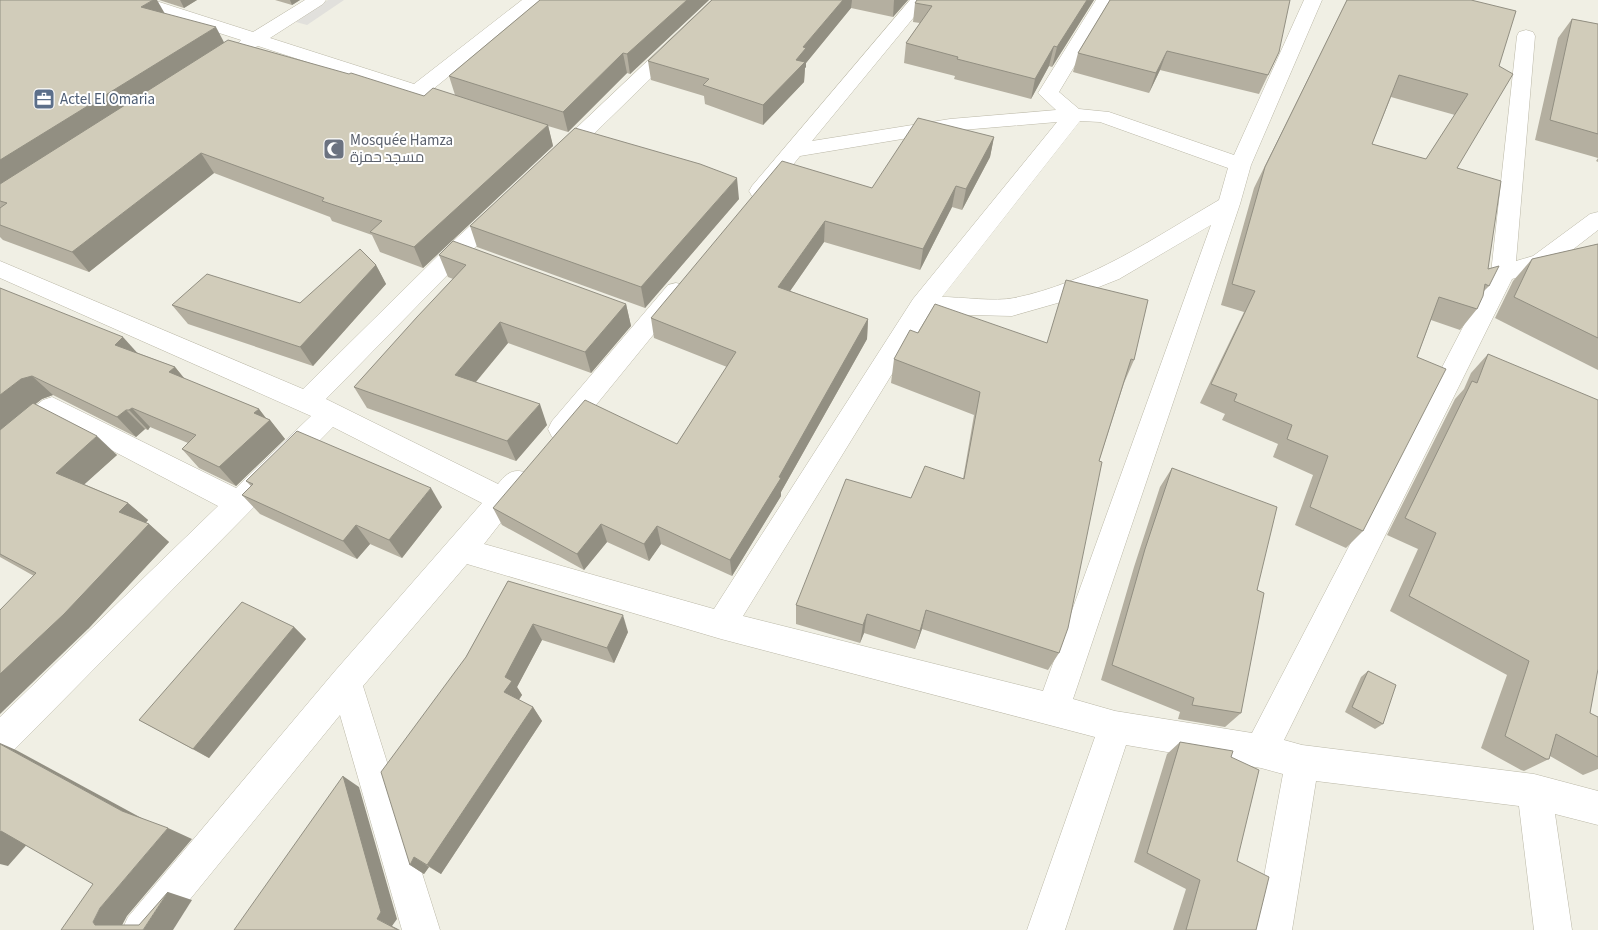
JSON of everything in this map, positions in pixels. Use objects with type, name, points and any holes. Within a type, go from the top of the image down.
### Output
[{"type":"street","points":[[135,0],[481,113]]},
{"type":"street","points":[[231,55],[317,0]]},
{"type":"street","points":[[417,92],[533,0]]},
{"type":"street","points":[[544,170],[722,0]]},
{"type":"street","points":[[746,198],[793,151],[919,0]]},
{"type":"street","points":[[1074,115],[1048,93],[1105,0]]},
{"type":"street","points":[[1053,709],[1229,204],[1240,165],[1313,0]]},
{"type":"street","points":[[1261,751],[1503,273],[1526,36]]},
{"type":"street","points":[[793,151],[950,125],[1074,115],[1102,116],[1240,165]]},
{"type":"street","points":[[721,624],[922,305],[1074,115]]},
{"type":"street","points":[[0,740],[239,504],[319,408],[466,255],[515,197]]},
{"type":"street","points":[[922,305],[1012,307],[1053,296],[1111,273],[1229,204]]},
{"type":"street","points":[[1503,273],[1541,262],[1598,219]]},
{"type":"street","points":[[0,269],[319,408],[502,499]]},
{"type":"street","points":[[141,930],[346,682],[461,550],[539,455],[641,318],[694,269]]},
{"type":"street","points":[[0,449],[52,407],[239,504]]},
{"type":"street","points":[[461,550],[721,624],[1053,709],[1115,727],[1261,751],[1302,762],[1534,791],[1598,808]]},
{"type":"street","points":[[346,682],[421,930]]},
{"type":"street","points":[[1046,930],[1115,727]]},
{"type":"street","points":[[1273,930],[1302,762]]},
{"type":"street","points":[[1534,791],[1553,930]]},
{"type":"shaded area","points":[[328,0],[344,0],[307,25],[296,22]]},
{"type":"building","points":[[0,0],[153,0],[141,7],[216,27],[0,160]]},
{"type":"building","points":[[540,0],[687,0],[627,54],[623,53],[563,112],[449,76]]},
{"type":"building","points":[[712,0],[843,0],[803,47],[806,48],[796,60],[805,62],[763,105],[703,85],[709,79],[648,61]]},
{"type":"building","points":[[917,0],[1087,0],[1057,47],[1054,46],[1035,79],[957,59],[958,57],[906,43],[932,6],[915,3]]},
{"type":"building","points":[[1110,0],[1290,0],[1279,52],[1268,75],[1167,51],[1156,73],[1078,53]]},
{"type":"building","points":[[1347,0],[1471,0],[1516,11],[1499,66],[1513,74],[1457,168],[1501,181],[1488,269],[1499,266],[1489,286],[1485,284],[1483,296],[1477,309],[1439,297],[1417,357],[1446,369],[1363,531],[1310,507],[1328,456],[1287,439],[1292,425],[1234,401],[1237,394],[1211,384],[1255,291],[1232,284],[1265,167]],"holes":[[[1399,75],[1468,94],[1426,159],[1372,144]]]},
{"type":"building","points":[[1572,19],[1598,24],[1598,134],[1550,120]]},
{"type":"building","points":[[228,40],[351,73],[424,96],[433,88],[548,125],[414,247],[370,232],[382,221],[322,201],[324,198],[201,153],[72,252],[0,225],[0,208],[7,203],[0,201],[0,184]]},
{"type":"building","points":[[918,118],[994,137],[966,189],[956,186],[923,249],[825,221],[778,287],[868,319],[779,477],[781,478],[730,560],[657,526],[644,544],[601,524],[577,554],[493,508],[585,400],[677,444],[736,352],[651,318],[782,161],[872,188]]},
{"type":"building","points":[[575,128],[700,164],[737,178],[641,287],[470,226]]},
{"type":"building","points":[[453,241],[626,304],[585,352],[500,322],[455,375],[540,404],[507,441],[354,387],[466,265],[439,255]]},
{"type":"building","points":[[1598,244],[1598,338],[1514,297],[1532,259]]},
{"type":"building","points":[[360,249],[376,265],[300,347],[172,305],[207,274],[300,303]]},
{"type":"building","points":[[1066,280],[1148,300],[1134,360],[1131,359],[1099,461],[1102,462],[1068,628],[1059,653],[926,610],[920,631],[867,614],[863,625],[796,605],[846,479],[911,498],[925,466],[964,479],[980,392],[894,359],[910,330],[918,333],[935,304],[1047,343]]},
{"type":"building","points":[[0,288],[123,337],[115,345],[175,367],[169,372],[259,409],[254,413],[270,420],[219,467],[182,449],[196,435],[132,408],[117,417],[32,376],[21,379],[0,395]]},
{"type":"building","points":[[1488,354],[1598,400],[1598,669],[1590,713],[1598,717],[1598,757],[1556,734],[1549,759],[1546,759],[1505,736],[1529,661],[1409,596],[1436,533],[1405,518],[1472,381],[1477,383]]},
{"type":"building","points":[[33,403],[97,436],[56,473],[128,503],[119,512],[149,524],[64,614],[0,674],[0,610],[36,573],[0,554],[0,430]]},
{"type":"building","points":[[297,431],[431,488],[389,540],[356,525],[343,541],[242,495],[253,484],[246,481]]},
{"type":"building","points":[[1172,468],[1277,507],[1257,590],[1264,593],[1241,713],[1192,705],[1194,698],[1112,665],[1145,549]]},
{"type":"building","points":[[508,581],[623,615],[607,648],[533,624],[505,677],[512,681],[504,692],[533,707],[427,865],[414,857],[410,865],[381,772],[466,657]]},
{"type":"building","points":[[242,602],[294,627],[193,749],[139,720]]},
{"type":"building","points":[[1368,671],[1396,685],[1383,724],[1352,707]]},
{"type":"building","points":[[1180,742],[1233,751],[1231,757],[1259,770],[1237,861],[1269,877],[1256,930],[1186,930],[1200,880],[1147,853]]},
{"type":"building","points":[[0,744],[122,811],[168,828],[100,908],[93,922],[95,925],[139,925],[168,892],[143,930],[61,930],[93,884],[0,832]]},
{"type":"building","points":[[343,776],[381,912],[377,919],[398,930],[234,930]]},
{"type":"place","name":"Actel El Omaria","points":[[44,99]]},
{"type":"place","name":"Mosquée Hamza مسجد حمزة","points":[[334,149]]}]
